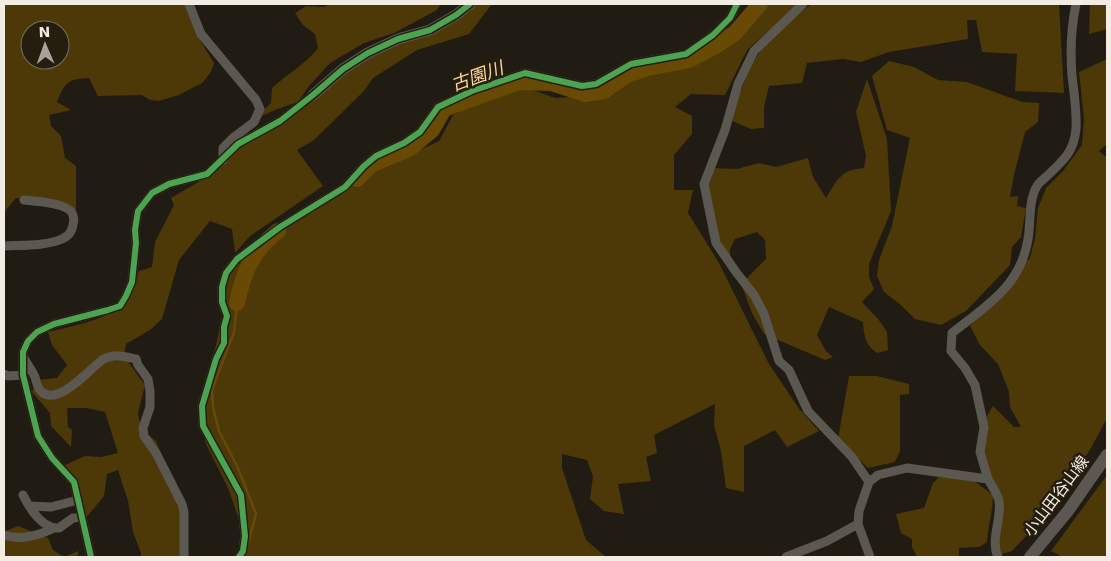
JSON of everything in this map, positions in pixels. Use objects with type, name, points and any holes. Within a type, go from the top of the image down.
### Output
[{"type":"main road","name":"小山田谷山線","points":[[1030,557],[1068,511],[1107,455]]},
{"type":"street","points":[[189,4],[201,34],[256,100],[260,109],[254,122],[223,148],[223,160]]},
{"type":"street","points":[[91,557],[74,482],[52,458],[38,436],[23,375],[23,352],[28,341],[37,332],[54,324],[120,306],[132,282],[138,211],[152,193],[170,184],[207,174],[238,144],[280,121],[344,69],[368,53],[398,39],[430,30],[456,15],[470,4]]},
{"type":"street","points":[[239,557],[243,551],[245,536],[241,495],[203,426],[202,406],[216,358],[224,343],[224,327],[227,316],[222,302],[222,287],[226,274],[237,259],[280,227],[345,187],[376,156],[404,143],[420,132],[438,107],[472,91],[525,73],[582,86],[596,84],[632,64],[686,54],[713,35],[730,18],[737,4]]},
{"type":"street","points":[[803,4],[754,51],[738,84],[725,130],[704,184],[716,243],[754,294],[764,314],[779,361],[788,370],[808,411],[852,458],[869,482]]},
{"type":"street","points":[[998,557],[995,536],[999,500],[988,479],[980,452],[984,427],[975,385],[965,368],[951,351],[952,333],[997,299],[1011,282],[1020,268],[1028,241],[1033,195],[1037,185],[1064,161],[1071,151],[1076,129],[1071,32],[1076,4]]},
{"type":"street","points":[[4,246],[57,241],[68,236],[72,230],[74,218],[68,209],[43,202],[24,200]]},
{"type":"street","points":[[23,357],[35,376],[38,388],[42,393],[53,396],[62,394],[109,356],[118,355],[136,359],[148,379],[150,391],[150,407],[143,428],[144,436],[156,453],[182,504],[184,512],[184,557]]},
{"type":"street","points":[[4,374],[8,376],[23,375]]},
{"type":"street","points":[[870,557],[858,524],[859,511],[869,482],[878,475],[907,468],[988,479]]},
{"type":"street","points":[[23,495],[28,506],[41,520],[49,527],[54,528]]},
{"type":"street","points":[[28,506],[51,507],[78,500]]},
{"type":"street","points":[[4,535],[9,537],[26,537],[44,533],[54,528],[59,528],[73,518],[81,517]]},
{"type":"street","points":[[786,557],[827,541],[858,524]]},
{"type":"shaded area","points":[[4,4],[191,4],[201,42],[214,63],[211,72],[202,83],[179,95],[159,101],[150,100],[142,95],[98,96],[89,78],[76,79],[68,83],[62,90],[57,102],[71,110],[49,115],[51,126],[61,136],[65,158],[76,166],[76,210],[54,201],[16,198],[6,210],[4,216]]},
{"type":"shaded area","points":[[331,4],[441,4],[437,10],[394,33],[364,43],[330,63],[309,86],[298,102],[253,120],[271,103],[272,88],[308,59],[318,48],[315,34],[303,25],[295,13],[306,6],[323,7]]},
{"type":"shaded area","points":[[468,4],[492,4],[469,34],[417,50],[373,78],[364,91],[314,140],[297,150],[323,186],[250,236],[235,253],[232,229],[210,221],[179,260],[162,319],[150,330],[126,344],[124,356],[145,385],[138,413],[141,429],[156,441],[180,504],[183,557],[141,557],[133,532],[128,501],[118,470],[107,474],[104,496],[85,519],[76,495],[61,467],[85,456],[101,457],[118,453],[105,412],[87,408],[67,408],[68,427],[72,430],[71,447],[51,426],[50,413],[32,392],[36,380],[57,378],[67,365],[52,345],[48,332],[104,316],[122,305],[134,288],[139,271],[152,267],[155,242],[174,205],[171,198],[207,177],[243,146],[355,64]]},
{"type":"shaded area","points":[[764,4],[798,4],[747,50],[725,95],[691,94],[675,107],[692,116],[692,134],[674,155],[674,190],[693,190],[688,213],[719,263],[769,364],[800,410],[819,431],[787,447],[775,430],[744,446],[744,492],[726,488],[721,451],[714,425],[715,404],[654,435],[657,453],[646,457],[651,481],[618,484],[624,514],[604,511],[590,499],[593,476],[587,460],[562,454],[562,468],[586,540],[606,557],[237,557],[241,547],[240,522],[228,488],[206,444],[200,418],[223,313],[222,292],[228,275],[259,239],[320,197],[439,141],[453,115],[482,99],[524,87],[555,98],[589,96],[637,69],[695,55],[719,42]]},
{"type":"shaded area","points":[[811,4],[1059,4],[1064,93],[1015,91],[1017,54],[982,52],[976,20],[967,20],[968,39],[889,52],[861,62],[843,59],[807,63],[802,83],[769,86],[764,107],[764,128],[751,129],[730,120],[750,69],[764,45],[782,24]]},
{"type":"shaded area","points":[[1090,4],[1107,4],[1107,29],[1089,34]]},
{"type":"shaded area","points":[[1107,59],[1107,144],[1099,151],[1107,158],[1107,418],[1091,448],[1051,509],[1012,551],[1002,554],[997,551],[1001,513],[982,463],[983,429],[993,406],[1014,427],[1021,427],[1010,407],[1009,392],[998,364],[980,345],[970,326],[1010,277],[1030,258],[1035,238],[1038,208],[1046,188],[1063,171],[1082,145],[1084,119],[1079,72]]},
{"type":"shaded area","points":[[889,61],[914,67],[938,80],[967,82],[1022,102],[1039,103],[1038,122],[1025,132],[1010,197],[1018,196],[1017,206],[1026,208],[1021,237],[1012,247],[1010,265],[966,311],[941,325],[915,319],[884,292],[877,276],[879,260],[892,226],[910,138],[887,130],[872,76]]},
{"type":"shaded area","points":[[867,79],[887,139],[891,211],[869,264],[869,277],[874,289],[862,302],[879,320],[887,332],[888,350],[877,353],[866,339],[863,322],[829,307],[817,335],[826,351],[833,357],[825,360],[764,334],[752,313],[741,284],[766,259],[765,240],[757,232],[735,239],[730,249],[731,265],[709,235],[704,192],[713,168],[737,169],[759,163],[776,167],[808,158],[813,177],[826,198],[840,177],[845,173],[864,168],[866,156],[856,112]]},
{"type":"shaded area","points":[[849,376],[877,376],[909,384],[909,394],[900,395],[900,451],[895,462],[868,468],[838,439]]},
{"type":"shaded area","points":[[942,474],[966,475],[993,495],[987,542],[979,547],[959,548],[959,557],[917,557],[912,547],[912,539],[901,533],[896,514],[924,508],[933,483]]},
{"type":"shaded area","points":[[1107,475],[1107,557],[1063,557],[1051,551]]},
{"type":"shaded area","points":[[18,526],[48,538],[53,550],[64,557],[4,557],[4,532]]},
{"type":"shaded area","points":[[78,551],[78,557],[64,557]]},
{"type":"waterway","name":"古園川","points":[[357,179],[371,165],[409,149],[432,130],[444,109],[519,82],[551,83],[585,94],[604,91],[627,75],[648,68],[689,60],[714,47],[735,33],[760,4]]},
{"type":"waterway","name":"古園川","points":[[237,303],[242,282],[250,263],[262,246],[278,231]]},
{"type":"waterway","points":[[237,303],[234,332],[212,390],[213,407],[219,431],[238,468],[256,514],[248,544]]},
{"type":"cycle path","points":[[91,557],[74,482],[52,458],[38,436],[23,375],[23,352],[28,341],[37,332],[54,324],[120,306],[132,282],[138,211],[152,193],[169,184],[207,174],[238,144],[280,121],[343,69],[368,53],[398,39],[430,30],[456,15],[470,4]]},
{"type":"cycle path","points":[[239,557],[243,551],[245,536],[241,495],[203,426],[202,406],[216,359],[224,343],[224,327],[227,316],[222,302],[222,287],[226,273],[237,259],[280,227],[345,187],[376,156],[404,143],[420,132],[438,107],[472,91],[525,73],[582,86],[596,84],[631,64],[686,54],[713,35],[730,18],[737,4]]}]
